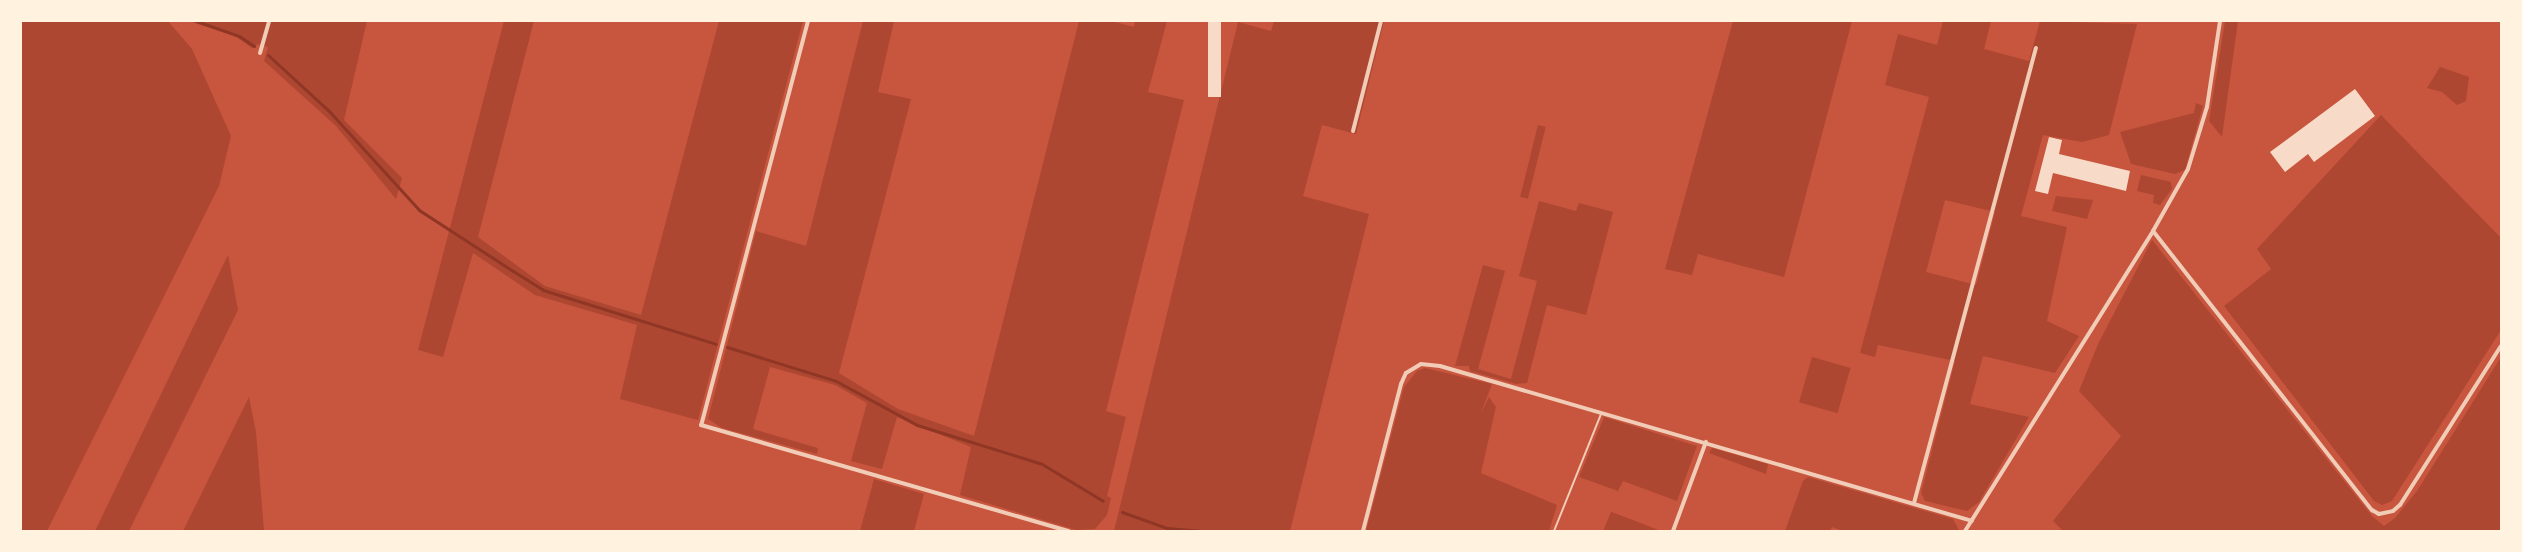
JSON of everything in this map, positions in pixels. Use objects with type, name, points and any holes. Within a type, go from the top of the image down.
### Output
[{"type":"street","points":[[260,53],[268,21]]},
{"type":"street","points":[[808,21],[701,425],[1069,531]]},
{"type":"street","points":[[1353,131],[1381,21]]},
{"type":"street","points":[[1965,531],[2174,196],[2199,139],[2220,21]]},
{"type":"street","points":[[1914,503],[2036,48]]},
{"type":"street","points":[[2153,231],[2372,510],[2379,514],[2393,511],[2400,505],[2501,346]]},
{"type":"street","points":[[1363,531],[1401,384],[1415,365],[1440,366],[1972,521]]},
{"type":"street","points":[[1673,531],[1706,442]]},
{"type":"lane","points":[[1554,531],[1601,412]]},
{"type":"shaded area","points":[[21,21],[168,21],[192,49],[231,136],[219,186],[47,531],[21,531]]},
{"type":"shaded area","points":[[189,21],[367,21],[344,120],[402,178],[396,199],[336,126],[264,61],[268,47],[258,44],[252,48],[235,36]]},
{"type":"shaded area","points":[[504,21],[534,21],[478,237],[545,286],[641,315],[719,21],[803,21],[698,420],[620,399],[637,325],[535,295],[473,253],[443,357],[418,350]]},
{"type":"shaded area","points":[[863,21],[894,21],[878,92],[911,99],[839,373],[898,409],[974,436],[1079,21],[1111,21],[1134,27],[1135,21],[1167,21],[1148,92],[1184,100],[1106,411],[1126,417],[1107,496],[1111,498],[1107,515],[1095,529],[1076,530],[960,495],[971,447],[897,417],[882,469],[851,461],[867,403],[835,385],[770,367],[753,429],[818,448],[817,454],[722,428],[708,419],[756,231],[806,246]]},
{"type":"shaded area","points":[[1274,21],[1384,21],[1356,134],[1322,125],[1303,196],[1369,214],[1290,531],[1114,531],[1238,22],[1271,31]]},
{"type":"shaded area","points":[[1733,21],[1852,21],[1784,277],[1698,254],[1692,275],[1665,269]]},
{"type":"shaded area","points":[[1943,21],[1991,21],[1984,49],[2029,61],[2040,21],[2137,24],[2109,135],[2082,142],[2043,135],[2021,216],[2067,227],[2047,321],[2079,336],[2055,373],[1983,356],[1970,404],[2029,417],[1979,502],[1967,511],[1925,501],[1921,493],[1955,361],[1878,345],[1875,357],[1860,353],[1929,97],[1885,85],[1898,34],[1937,45]],"holes":[[[1945,200],[1995,212],[1976,285],[1926,272]]]},
{"type":"shaded area","points":[[2225,21],[2238,21],[2222,137],[2209,121]]},
{"type":"shaded area","points":[[2440,67],[2469,77],[2466,101],[2457,105],[2442,92],[2427,88]]},
{"type":"shaded area","points":[[2196,103],[2203,106],[2185,170],[2175,174],[2131,164],[2120,132],[2194,113]]},
{"type":"shaded area","points":[[2381,115],[2501,238],[2501,330],[2392,501],[2382,505],[2374,501],[2224,306],[2271,269],[2257,249]]},
{"type":"shaded area","points":[[1538,125],[1546,127],[1528,199],[1520,197]]},
{"type":"shaded area","points":[[2141,175],[2171,182],[2172,189],[2160,205],[2153,203],[2154,195],[2137,191]]},
{"type":"shaded area","points":[[2056,196],[2093,200],[2087,219],[2052,211]]},
{"type":"shaded area","points":[[1539,201],[1576,211],[1579,203],[1613,212],[1586,315],[1547,305],[1527,383],[1516,384],[1470,371],[1469,366],[1455,366],[1483,265],[1505,271],[1478,369],[1511,379],[1537,281],[1519,276]]},
{"type":"shaded area","points":[[2152,240],[2372,516],[2384,526],[2395,518],[2417,491],[2501,357],[2501,531],[2063,531],[2053,521],[2121,436],[2079,391],[2098,344]]},
{"type":"shaded area","points":[[228,255],[238,310],[129,531],[95,531]]},
{"type":"shaded area","points":[[1812,357],[1850,368],[1837,413],[1799,402]]},
{"type":"shaded area","points":[[1425,368],[1492,384],[1481,413],[1489,397],[1496,407],[1481,473],[1557,505],[1549,531],[1366,531],[1404,387],[1417,371]]},
{"type":"shaded area","points":[[249,397],[256,432],[264,531],[183,531]]},
{"type":"shaded area","points":[[1604,417],[1697,446],[1677,501],[1623,481],[1618,491],[1579,477]]},
{"type":"shaded area","points":[[1712,448],[1768,464],[1766,474],[1709,453]]},
{"type":"shaded area","points":[[1808,477],[1953,519],[1959,530],[1843,531],[1832,527],[1830,531],[1785,531],[1803,481]]},
{"type":"shaded area","points":[[874,479],[924,494],[914,531],[860,531]]},
{"type":"shaded area","points":[[1611,512],[1633,520],[1661,531],[1603,531]]},
{"type":"building","points":[[1208,21],[1221,21],[1221,97],[1208,97]]},
{"type":"building","points":[[2355,89],[2375,116],[2314,162],[2308,154],[2285,172],[2270,152]]},
{"type":"building","points":[[2049,137],[2062,140],[2059,154],[2130,171],[2126,191],[2053,173],[2048,194],[2035,191]]},
{"type":"waterway","points":[[196,21],[239,36],[254,46]]},
{"type":"waterway","points":[[268,55],[329,111],[419,210],[513,271],[543,290],[716,344]]},
{"type":"waterway","points":[[727,347],[836,381],[917,425],[1042,464],[1103,501]]},
{"type":"waterway","points":[[1122,512],[1167,528],[1202,531]]}]
